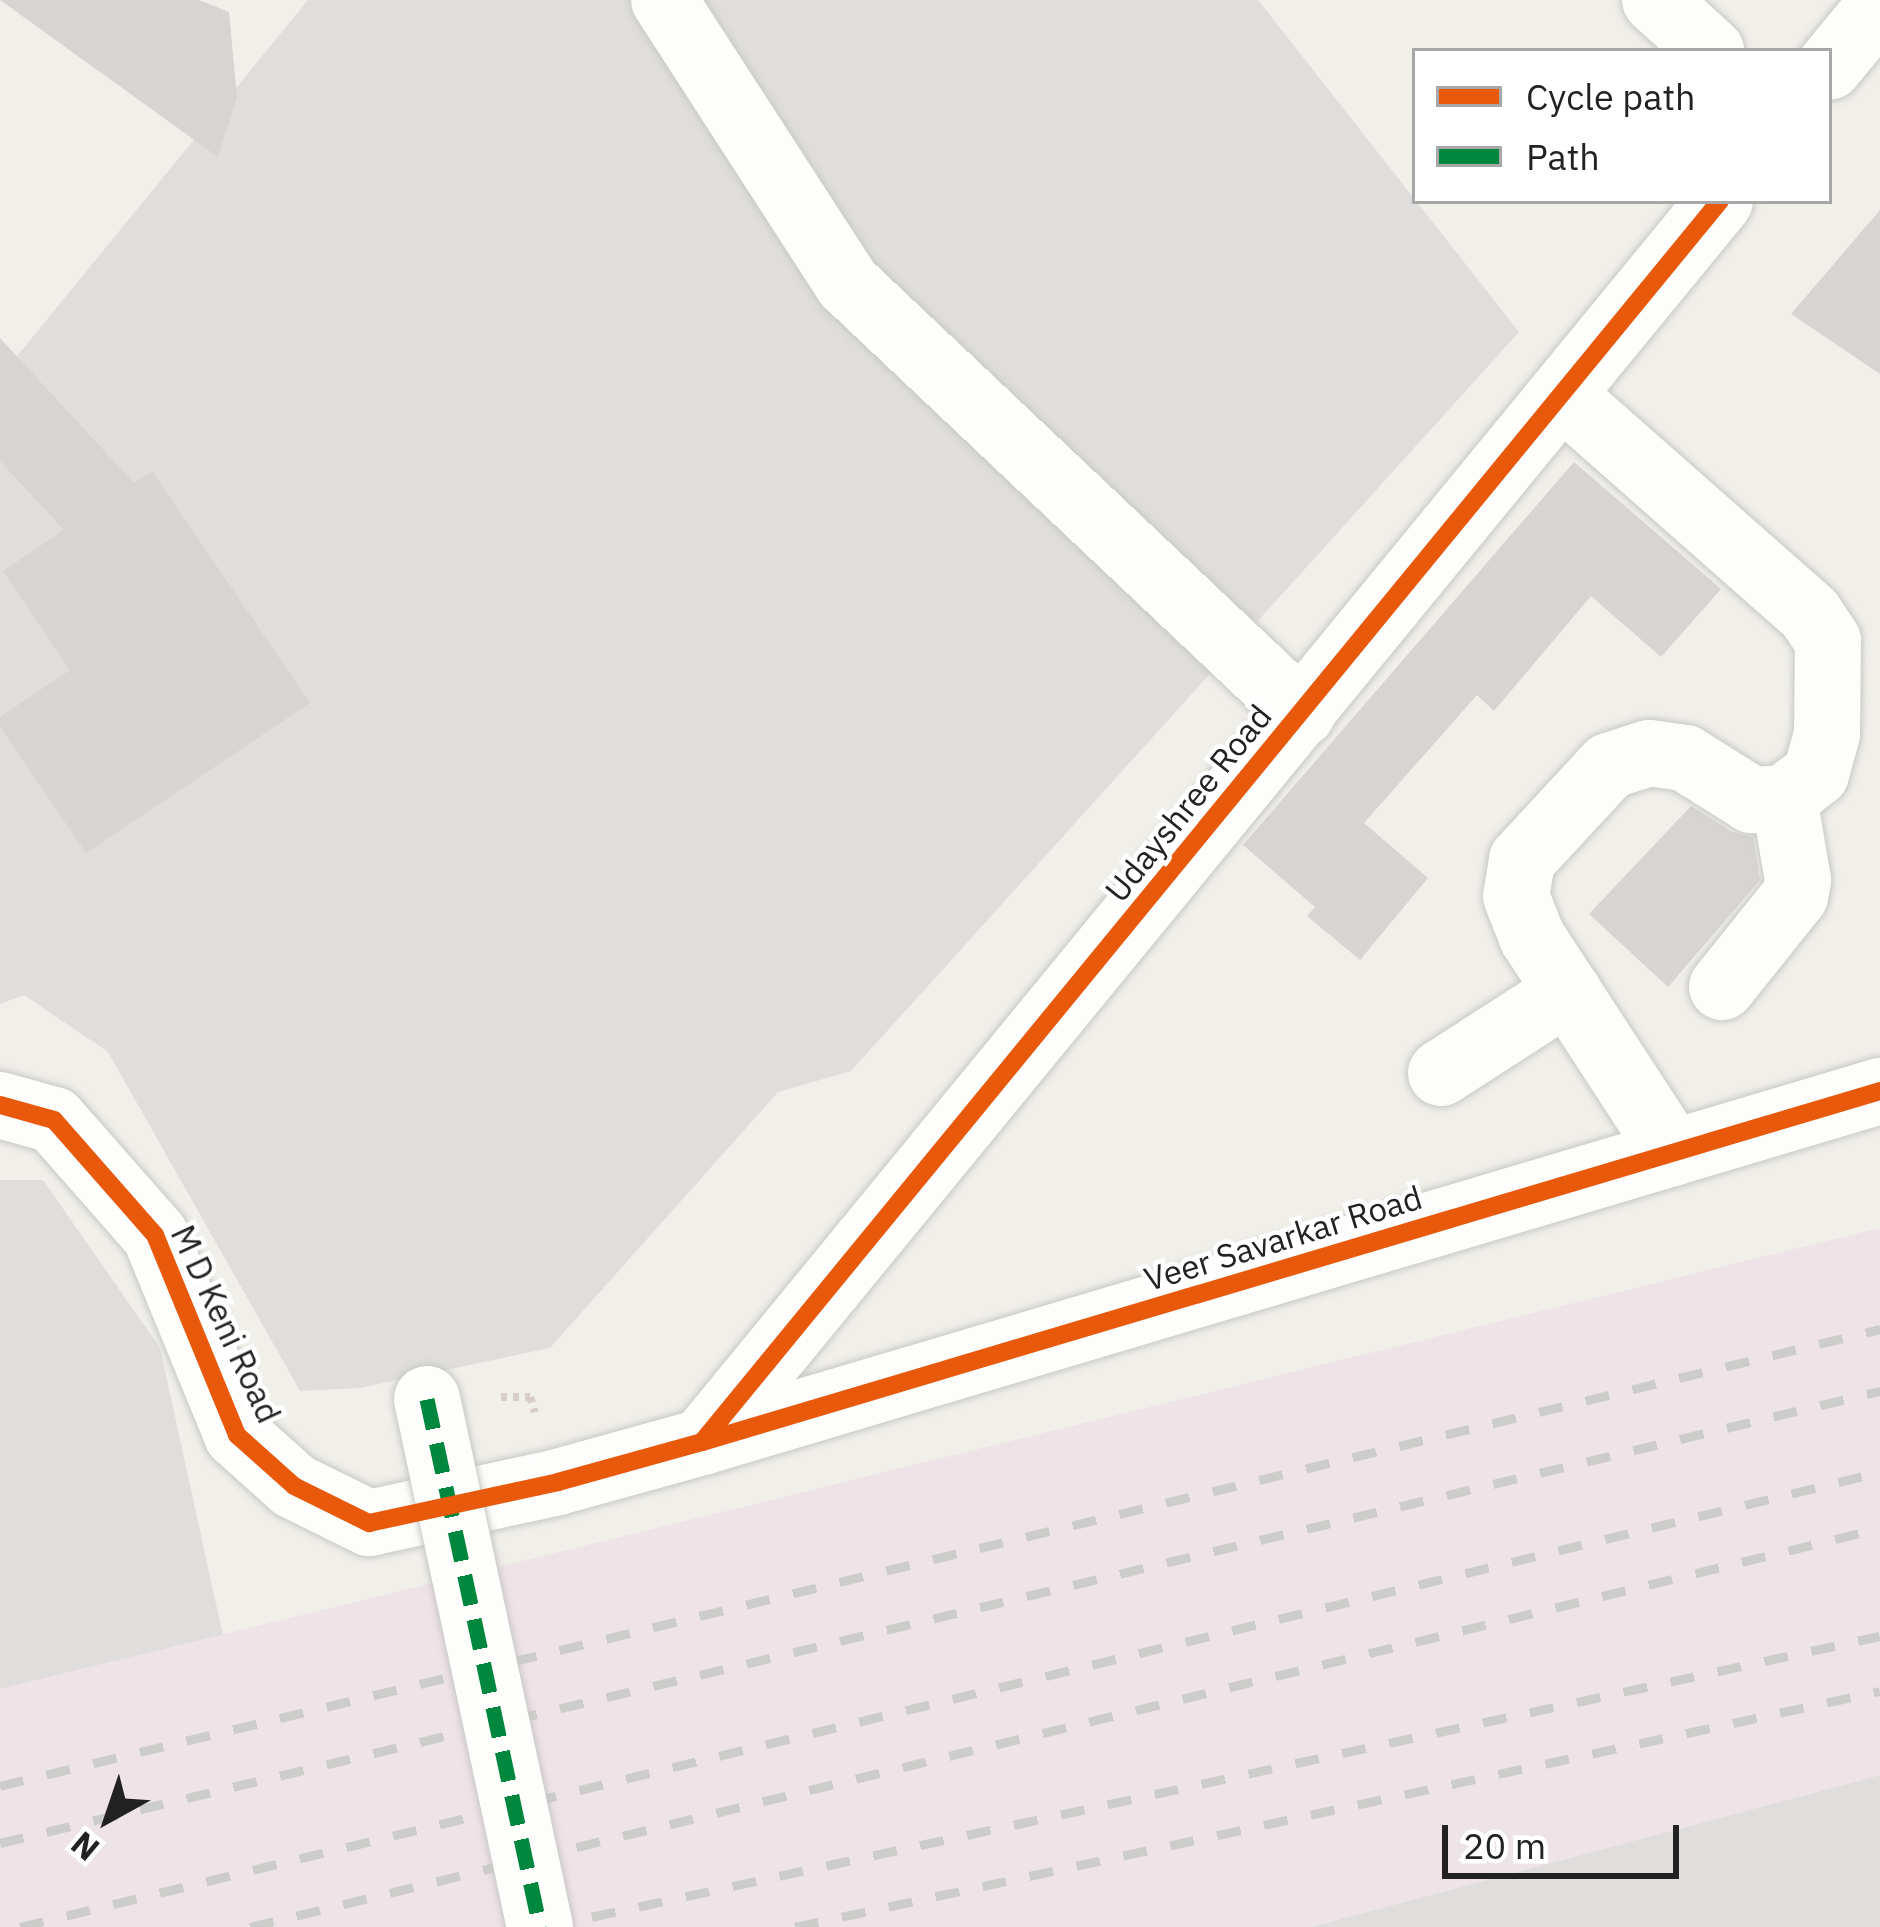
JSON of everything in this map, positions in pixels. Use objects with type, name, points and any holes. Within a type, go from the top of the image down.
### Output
[{"type":"street","points":[[664,0],[848,284],[1302,712]]},
{"type":"street","points":[[1655,0],[1708,48]]},
{"type":"street","points":[[1832,63],[1880,5]]},
{"type":"street","name":"Udayshree Road","points":[[702,1442],[1718,204]]},
{"type":"street","points":[[1562,395],[1810,614],[1828,641],[1827,734],[1816,774],[1784,798],[1752,800],[1685,758],[1649,753],[1609,766],[1522,860],[1516,896],[1532,937],[1673,1153]]},
{"type":"street","points":[[1723,987],[1795,896],[1798,880],[1784,798]]},
{"type":"street","points":[[1441,1073],[1568,991]]},
{"type":"street","name":"Veer Savarkar Road","points":[[702,1442],[1880,1091]]},
{"type":"street","name":"M D Keni Road","points":[[0,1105],[54,1120],[155,1235],[237,1435],[294,1486],[369,1523],[558,1482],[702,1442]]},
{"type":"street","points":[[428,1399],[540,1927]]},
{"type":"shaded area","points":[[308,0],[1258,0],[1412,196],[1412,204],[1418,204],[1519,332],[851,1071],[778,1092],[550,1348],[360,1388],[300,1391],[108,1052],[24,995],[0,1004],[0,377]]},
{"type":"shaded area","points":[[0,1180],[43,1180],[160,1348],[223,1636],[0,1689]]},
{"type":"shaded area","points":[[1880,1228],[1880,1775],[1310,1927],[0,1927],[0,1689]]},
{"type":"shaded area","points":[[1880,1775],[1880,1927],[1310,1927]]},
{"type":"building","points":[[0,0],[199,0],[229,12],[237,97],[218,157]]},
{"type":"building","points":[[1880,210],[1880,374],[1791,314]]},
{"type":"building","points":[[0,338],[134,483],[152,471],[310,703],[86,853],[0,727],[0,717],[70,670],[3,571],[64,530],[0,461]]},
{"type":"building","points":[[1574,462],[1721,589],[1661,657],[1591,596],[1494,711],[1477,695],[1364,823],[1428,878],[1360,960],[1307,916],[1315,907],[1243,845]]},
{"type":"building","points":[[1691,806],[1732,832],[1753,837],[1760,880],[1668,987],[1589,914]]},
{"type":"railway","points":[[0,1786],[1880,1329]]},
{"type":"railway","points":[[0,1843],[1880,1391]]},
{"type":"railway","points":[[20,1927],[1880,1472]]},
{"type":"railway","points":[[250,1927],[1880,1528]]},
{"type":"railway","points":[[545,1927],[1880,1636]]},
{"type":"railway","points":[[795,1927],[1880,1691]]},
{"type":"marked path","points":[[427,1399],[540,1927]]},
{"type":"cycle path","points":[[702,1442],[1718,204]]},
{"type":"cycle path","points":[[0,1105],[54,1120],[155,1235],[237,1435],[294,1486],[369,1523],[558,1482],[702,1442],[1880,1091]]}]
